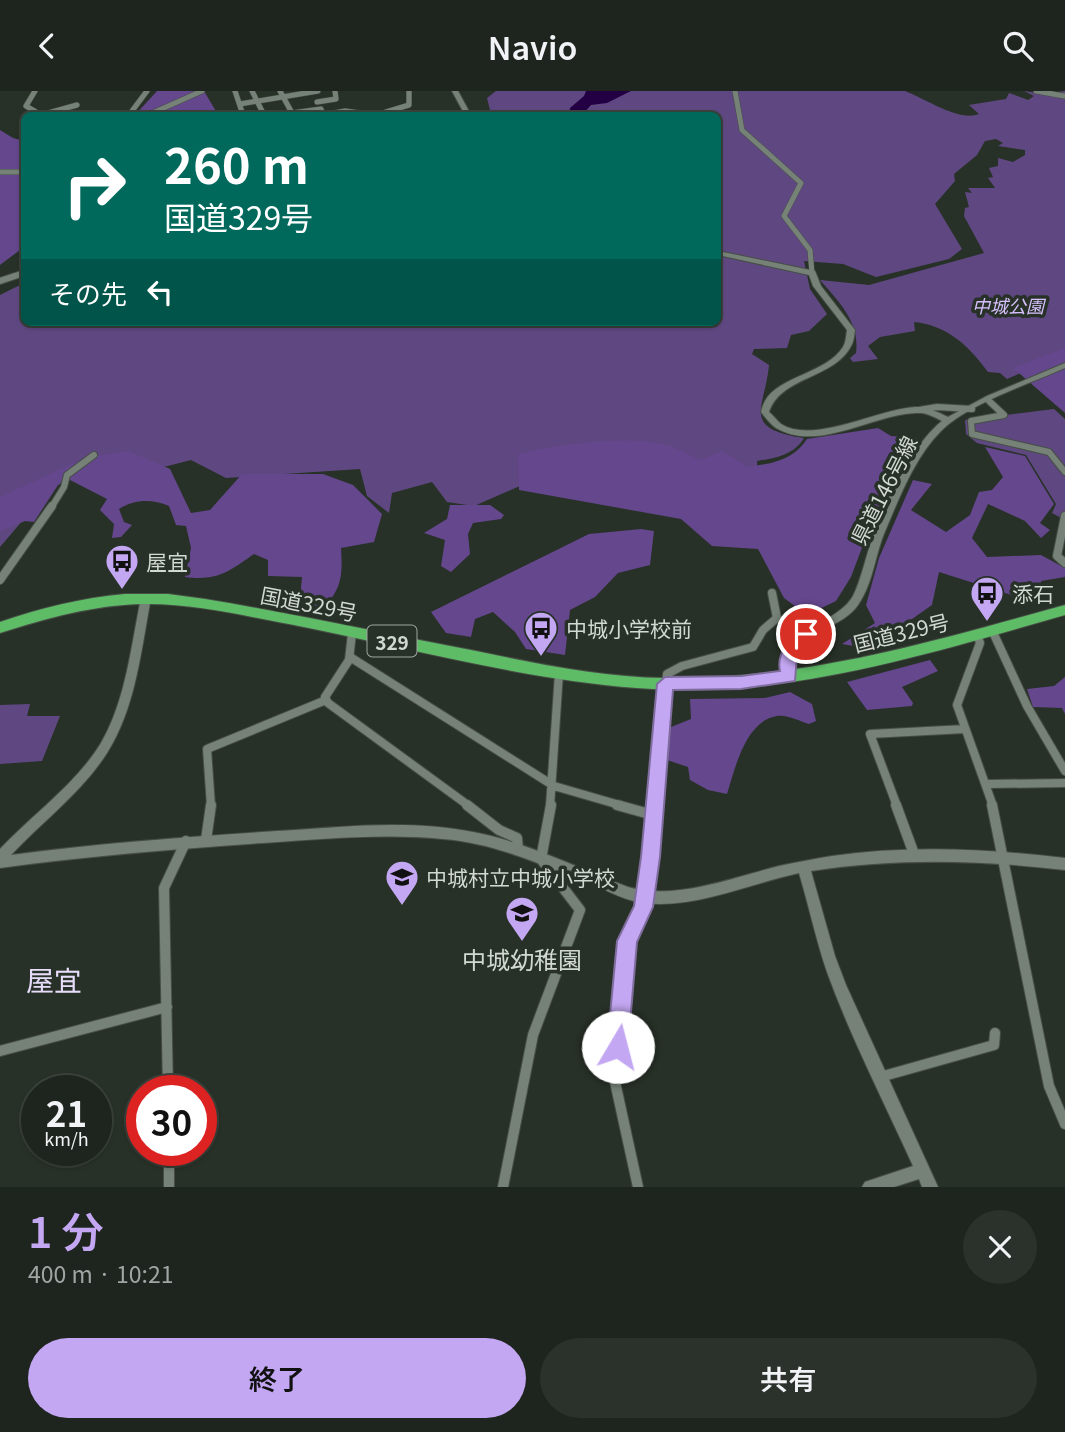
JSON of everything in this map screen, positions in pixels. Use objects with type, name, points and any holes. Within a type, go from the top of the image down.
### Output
[{"type":"highway","name":"国道329号","points":[[0,628],[58,609],[117,599],[146,598],[193,602],[559,673],[665,684],[741,682],[890,658],[1065,610]]},
{"type":"street","points":[[34,91],[26,106],[36,112]]},
{"type":"street","points":[[131,112],[147,91]]},
{"type":"street","points":[[155,112],[202,91]]},
{"type":"street","points":[[235,91],[242,112]]},
{"type":"street","points":[[252,91],[262,112]]},
{"type":"street","points":[[240,104],[282,94],[318,91]]},
{"type":"street","points":[[317,102],[336,99],[335,91]]},
{"type":"street","points":[[386,112],[410,105],[409,91]]},
{"type":"street","points":[[455,91],[466,112]]},
{"type":"street","points":[[735,91],[743,130],[801,183],[800,190],[785,204],[783,211],[788,223],[811,253],[812,273],[817,286],[842,315],[851,330],[852,339],[836,360],[771,398],[765,406],[768,417],[789,430],[815,433],[916,410],[937,407],[972,408]]},
{"type":"street","points":[[1036,91],[1064,96]]},
{"type":"street","points":[[311,92],[322,112]]},
{"type":"street","points":[[282,94],[291,112]]},
{"type":"street","points":[[52,112],[77,105]]},
{"type":"street","points":[[299,112],[321,109]]},
{"type":"street","points":[[0,172],[21,172]]},
{"type":"street","points":[[721,254],[812,273]]},
{"type":"street","points":[[0,281],[21,274]]},
{"type":"street","name":"県道146号線","points":[[789,676],[786,664],[793,646],[806,634],[847,612],[855,602],[888,513],[929,439],[947,420],[1065,365]]},
{"type":"street","points":[[989,401],[1001,409],[1004,415],[971,421],[972,434],[1049,452],[1065,472]]},
{"type":"street","points":[[916,410],[947,420]]},
{"type":"street","points":[[0,580],[30,541],[64,487],[67,475],[94,455]]},
{"type":"street","points":[[1065,516],[1057,555],[1065,562]]},
{"type":"street","points":[[638,1187],[615,1082],[627,941],[643,907],[667,674],[682,666],[753,647],[763,630],[777,618],[772,593]]},
{"type":"street","points":[[0,860],[92,765],[110,737],[122,705],[146,598]]},
{"type":"street","points":[[992,630],[1027,706],[1065,771]]},
{"type":"street","points":[[205,840],[211,803],[207,749],[326,700],[341,678],[350,657],[352,633]]},
{"type":"street","points":[[977,634],[980,643],[957,705],[987,784],[1049,1086],[1065,1124]]},
{"type":"street","points":[[350,657],[554,786],[653,815]]},
{"type":"street","points":[[503,1187],[533,1035],[580,910],[541,859],[554,786],[559,673]]},
{"type":"street","points":[[326,700],[337,712],[416,765],[499,830],[517,838],[518,850]]},
{"type":"street","points":[[914,853],[870,734],[965,729]]},
{"type":"street","points":[[987,784],[1065,783]]},
{"type":"street","points":[[0,860],[186,841],[362,832],[432,832],[473,837],[518,850],[643,897],[701,892],[803,867],[914,853],[1002,856],[1065,864]]},
{"type":"street","points":[[168,1075],[164,888],[186,841]]},
{"type":"street","points":[[803,867],[818,912],[820,935],[835,974],[930,1187]]},
{"type":"street","points":[[0,1051],[167,1007]]},
{"type":"street","points":[[880,1077],[994,1045],[995,1033]]},
{"type":"street","points":[[169,1166],[169,1187]]},
{"type":"street","points":[[870,1187],[923,1170]]},
{"type":"green space","name":"中城公園","points":[[496,91],[905,91],[942,109],[971,116],[979,114],[969,105],[1006,99],[1009,93],[1028,100],[1034,96],[1024,91],[1043,94],[1065,91],[1065,354],[1007,379],[1000,373],[988,372],[965,346],[947,332],[914,322],[915,331],[880,337],[868,346],[878,359],[853,362],[850,358],[856,353],[856,342],[851,322],[847,313],[820,280],[869,285],[984,253],[964,216],[965,208],[969,207],[965,192],[972,193],[968,188],[995,188],[988,178],[993,177],[989,168],[998,166],[998,158],[1013,162],[1025,155],[1025,150],[998,146],[1003,143],[996,139],[985,141],[977,155],[954,174],[955,181],[935,204],[962,249],[949,259],[876,277],[843,264],[804,261],[810,289],[827,314],[809,331],[791,335],[787,348],[754,349],[752,354],[769,365],[761,405],[764,422],[771,429],[804,438],[790,452],[757,461],[758,479],[522,485],[474,506],[447,502],[432,482],[392,493],[389,513],[367,496],[360,469],[226,478],[191,460],[156,469],[93,462],[46,493],[0,547],[0,295],[21,284],[21,326],[721,326],[721,112],[496,112],[490,110],[487,98]]},
{"type":"green space","points":[[1054,409],[1065,419],[1065,520],[1052,513],[1056,504],[1026,455],[977,443],[966,434],[965,420]]},
{"type":"green space","points":[[30,704],[27,716],[60,716],[42,761],[0,764],[0,705]]},
{"type":"shaded area","points":[[157,91],[204,91],[216,112],[138,112]]},
{"type":"shaded area","points":[[586,91],[631,91],[607,103],[591,105],[585,112],[569,112],[570,108]]},
{"type":"shaded area","points":[[0,130],[21,140],[21,249],[0,265]]},
{"type":"shaded area","points":[[1065,348],[1065,413],[1013,368]]},
{"type":"shaded area","points":[[878,428],[891,436],[919,438],[872,521],[851,577],[836,601],[807,615],[784,598],[758,549],[712,546],[681,519],[519,490],[518,454],[554,447],[594,442],[653,442],[674,447],[700,460],[722,451],[748,467],[788,456],[807,439]]},
{"type":"shaded area","points":[[985,447],[1025,456],[1054,504],[1040,523],[1050,530],[1041,538],[1025,521],[988,504],[972,538],[987,557],[1041,555],[1065,568],[1065,577],[1041,581],[1044,602],[1026,604],[1021,598],[939,572],[932,605],[905,624],[860,647],[842,644],[875,623],[866,605],[879,558],[913,480],[932,484],[911,510],[946,532],[970,515],[979,492],[992,490],[1003,477]]},
{"type":"shaded area","points":[[128,451],[170,469],[191,513],[210,510],[242,474],[323,474],[353,485],[382,514],[374,542],[341,548],[342,568],[339,584],[319,614],[299,610],[302,577],[268,576],[268,560],[254,554],[222,574],[206,578],[185,577],[191,548],[186,526],[176,525],[169,506],[163,504],[137,502],[119,509],[124,522],[132,525],[121,537],[112,538],[114,524],[100,510],[107,499],[70,480],[60,482],[34,522],[25,521],[0,531],[0,497],[84,458]]},
{"type":"shaded area","points":[[450,505],[490,505],[504,515],[501,519],[473,523],[468,534],[470,554],[451,572],[441,566],[445,540],[424,533],[447,519]]},
{"type":"shaded area","points":[[641,529],[654,531],[650,565],[618,573],[595,597],[570,610],[565,655],[526,649],[515,632],[493,612],[475,619],[471,637],[446,633],[431,612],[589,534]]},
{"type":"shaded area","points":[[930,660],[938,671],[902,687],[913,703],[912,706],[867,710],[847,682]]},
{"type":"shaded area","points":[[1065,677],[1065,714],[1062,708],[1033,707],[1027,689],[1054,686]]},
{"type":"shaded area","points":[[790,692],[812,704],[816,721],[809,724],[777,716],[757,727],[743,747],[727,794],[708,790],[690,780],[688,767],[664,759],[666,729],[691,719],[690,699],[765,698]]},
{"type":"place","name":"屋宜","points":[[122,591]]},
{"type":"place","name":"添石","points":[[987,623]]},
{"type":"place","name":"中城小学校前","points":[[541,658]]},
{"type":"place","name":"中城村立中城小学校","points":[[402,907]]},
{"type":"place","name":"中城幼稚園","points":[[522,943]]},
{"type":"district","name":"屋宜","points":[[54,979]]},
{"type":"route","points":[[618,1047],[627,941],[643,907],[650,857],[665,684],[741,682],[789,676],[786,664],[789,653],[806,634]]}]
